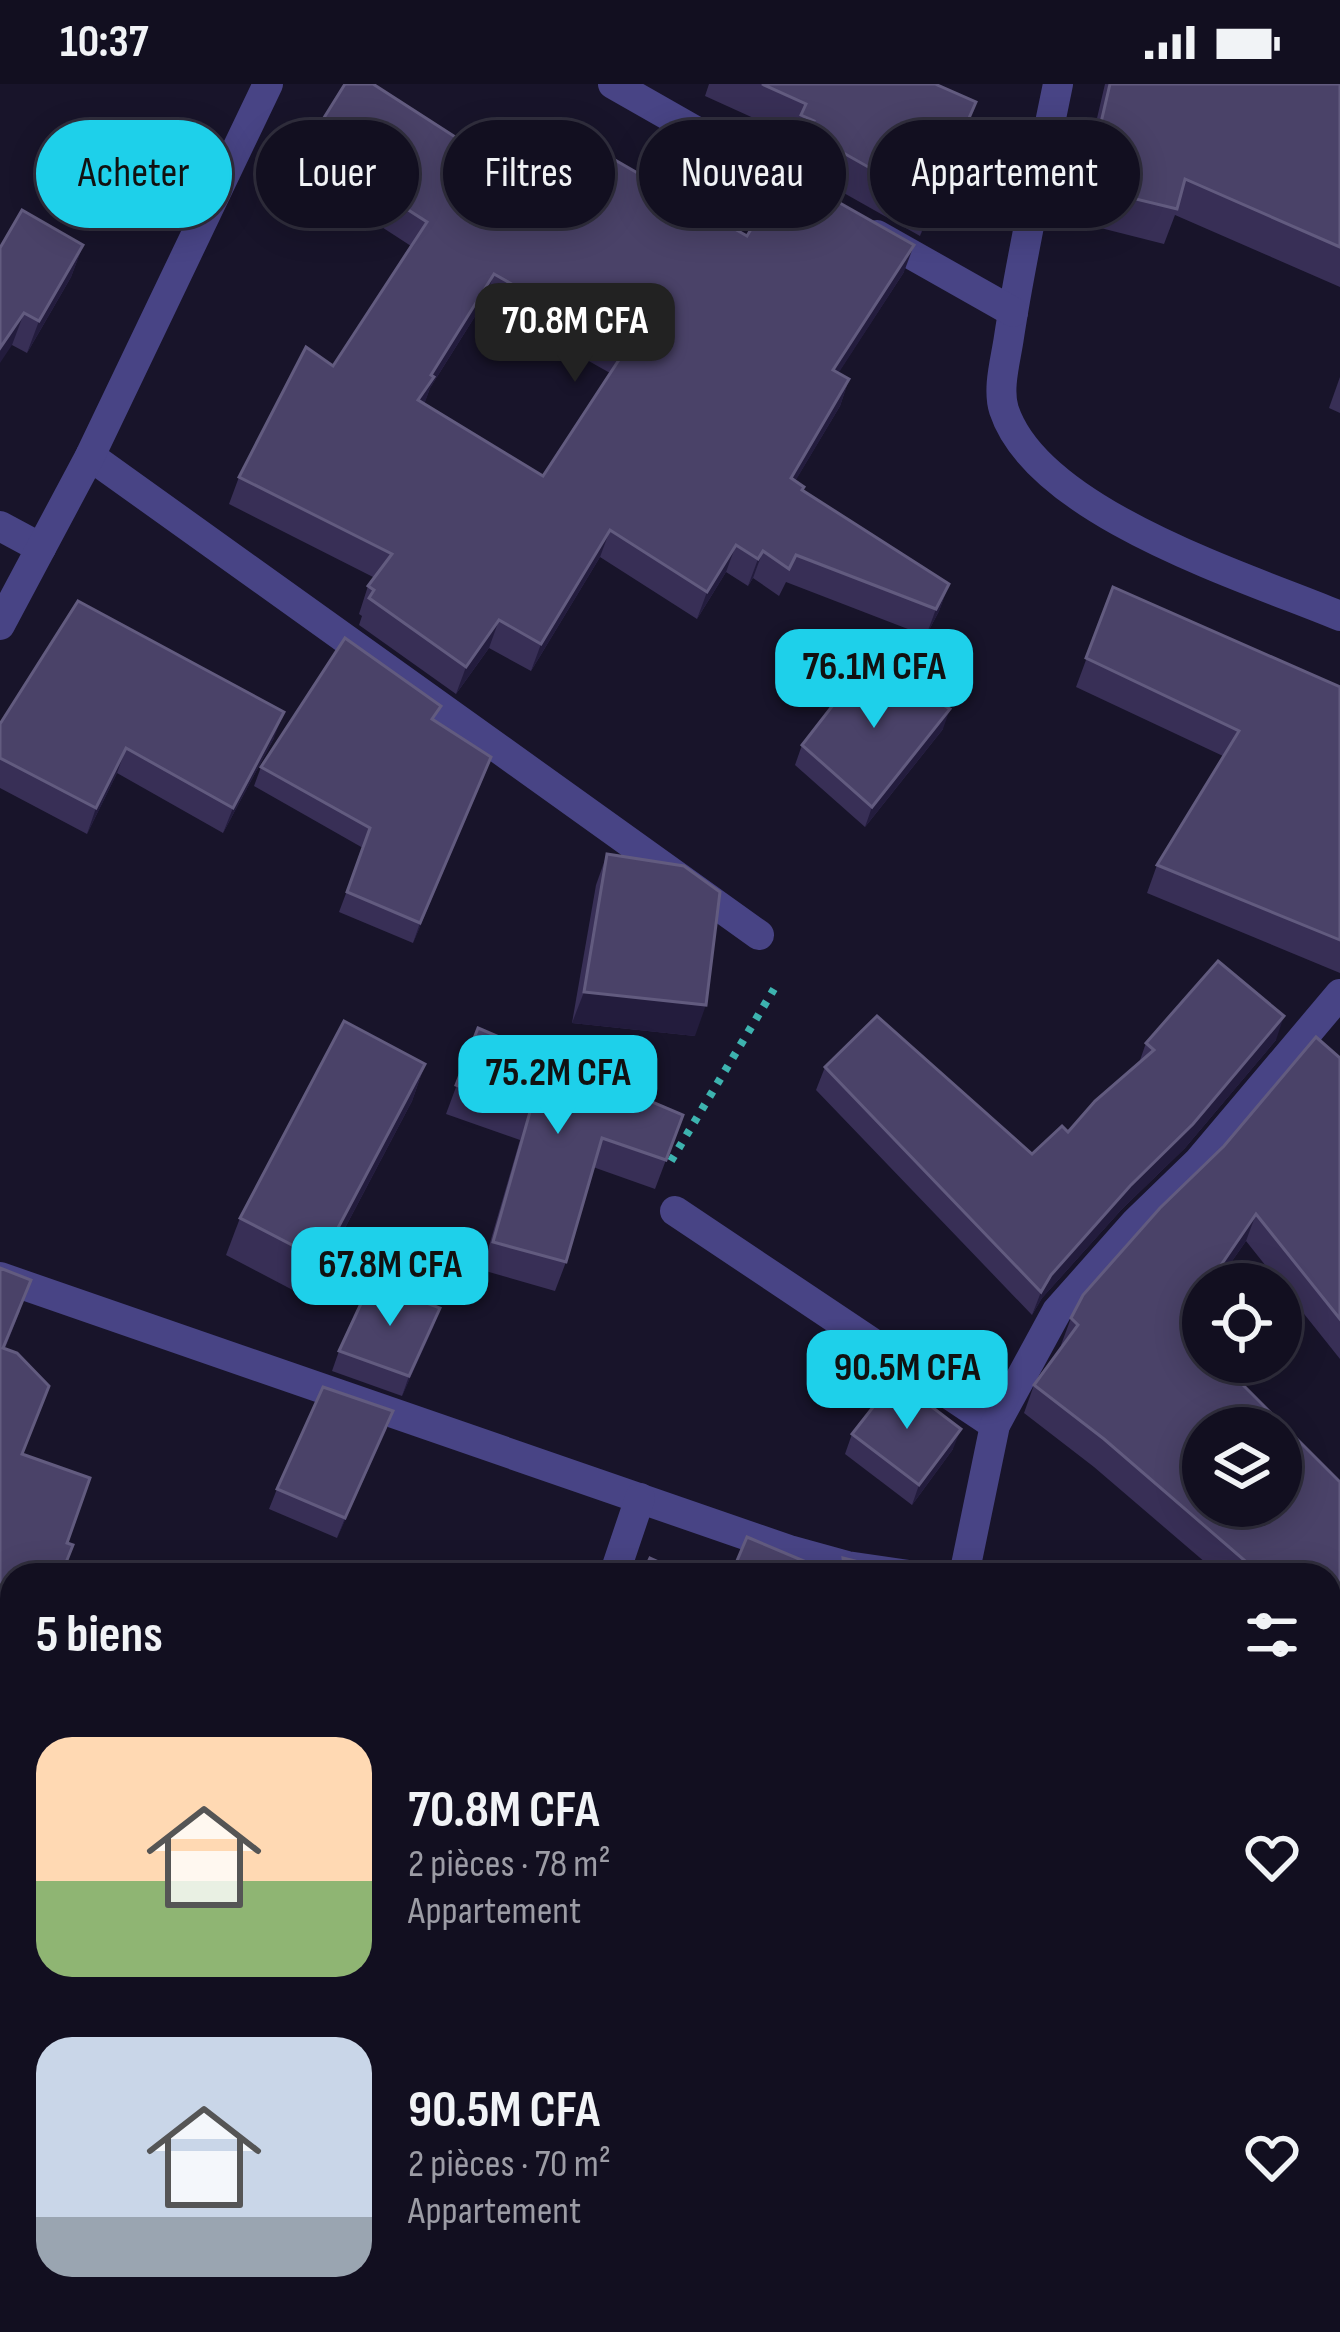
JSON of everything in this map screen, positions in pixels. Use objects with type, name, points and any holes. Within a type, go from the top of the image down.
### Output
[{"type":"street","points":[[0,625],[90,456],[268,84]]},
{"type":"street","points":[[613,84],[1013,312]]},
{"type":"street","points":[[1058,84],[1002,386],[1004,408],[1025,449],[1107,517],[1340,616]]},
{"type":"street","points":[[90,456],[759,935]]},
{"type":"street","points":[[0,526],[41,548]]},
{"type":"street","points":[[966,1563],[995,1425],[1057,1311],[1136,1222],[1199,1161],[1340,994]]},
{"type":"street","points":[[675,1211],[995,1425]]},
{"type":"street","points":[[0,1277],[839,1563]]},
{"type":"street","points":[[618,1563],[640,1498]]},
{"type":"path","points":[[675,1211],[664,1196],[665,1170],[776,985],[778,962],[759,935]]},
{"type":"building","points":[[345,84],[373,84],[443,129],[443,228],[615,228],[615,160],[639,174],[639,228],[733,228],[747,236],[752,228],[846,228],[846,207],[870,220],[870,228],[884,228],[914,245],[833,370],[849,379],[791,478],[802,490],[949,584],[936,609],[796,555],[789,569],[763,551],[758,559],[736,545],[707,592],[610,530],[541,644],[499,620],[466,667],[369,598],[374,590],[368,586],[392,554],[239,477],[306,347],[333,366],[427,222],[419,217],[419,120],[323,120]],"holes":[[[494,274],[626,349],[543,476],[418,400]]]},
{"type":"building","points":[[762,84],[935,84],[976,102],[968,120],[870,120],[870,168],[846,154],[846,120],[812,120],[801,115],[806,104]]},
{"type":"building","points":[[1110,84],[1340,84],[1340,247],[1185,179],[1177,209],[1140,200],[1140,120],[1102,120]]},
{"type":"building","points":[[22,210],[36,218],[36,228],[53,228],[83,245],[39,321],[24,313],[0,348],[0,248]]},
{"type":"building","points":[[1113,587],[1340,687],[1340,940],[1157,865],[1239,731],[1086,658]]},
{"type":"building","points":[[78,601],[284,712],[233,808],[126,748],[96,808],[0,758],[0,724]]},
{"type":"building","points":[[345,638],[441,706],[432,719],[491,757],[420,923],[347,892],[370,828],[261,767]]},
{"type":"building","points":[[868,660],[950,709],[872,807],[802,745]]},
{"type":"building","points":[[607,854],[684,866],[720,892],[706,1005],[584,992]]},
{"type":"building","points":[[1218,961],[1284,1016],[1193,1124],[1051,1275],[1041,1292],[825,1067],[877,1016],[1032,1154],[1062,1126],[1068,1132],[1095,1101],[1154,1050],[1146,1043]]},
{"type":"building","points":[[344,1021],[425,1064],[321,1260],[240,1218]]},
{"type":"building","points":[[478,1028],[683,1115],[666,1160],[602,1138],[566,1262],[493,1242],[530,1112],[456,1085]]},
{"type":"building","points":[[1316,1037],[1340,1058],[1340,1319],[1302,1272],[1302,1263],[1295,1263],[1256,1214],[1222,1263],[1182,1263],[1182,1383],[1241,1383],[1265,1407],[1182,1407],[1182,1506],[1034,1385],[1078,1325],[1071,1318],[1083,1295],[1160,1208],[1224,1146]]},
{"type":"building","points":[[0,1268],[31,1280],[3,1348],[17,1353],[49,1386],[22,1454],[90,1478],[67,1543],[73,1545],[66,1563],[0,1563]]},
{"type":"building","points":[[371,1282],[440,1308],[409,1376],[339,1351]]},
{"type":"building","points":[[895,1379],[961,1429],[919,1485],[852,1434]]},
{"type":"building","points":[[323,1387],[393,1411],[345,1518],[277,1489]]},
{"type":"building","points":[[1302,1444],[1340,1482],[1340,1563],[1248,1563],[1206,1527],[1302,1527]]},
{"type":"building","points":[[747,1537],[809,1563],[736,1563]]}]
